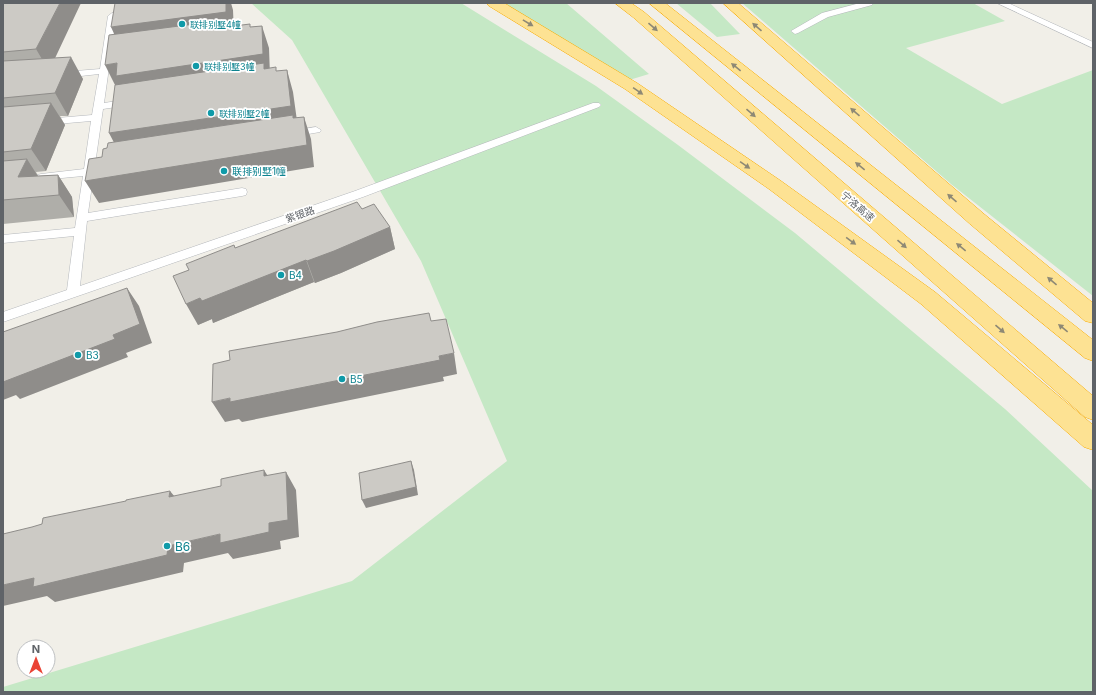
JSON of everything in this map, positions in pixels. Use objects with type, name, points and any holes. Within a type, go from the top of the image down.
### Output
[{"type":"highway","points":[[494,3],[630,86],[775,186],[928,298],[1093,440]]},
{"type":"highway","name":"宁洛高速","points":[[622,3],[639,15],[1093,410]]},
{"type":"highway","points":[[656,3],[1093,352]]},
{"type":"highway","points":[[730,3],[977,219],[1093,315]]},
{"type":"lane","points":[[127,14],[131,3]]},
{"type":"lane","points":[[795,31],[824,15],[869,3]]},
{"type":"lane","points":[[1001,3],[1093,45]]},
{"type":"lane","points":[[73,293],[80,231],[92,167],[98,107],[104,71],[110,54],[112,16],[142,13]]},
{"type":"lane","points":[[57,75],[104,71]]},
{"type":"lane","points":[[98,107],[138,101]]},
{"type":"lane","name":"紫银路","points":[[3,317],[359,194],[596,105]]},
{"type":"lane","points":[[34,123],[97,118]]},
{"type":"lane","points":[[277,136],[316,130]]},
{"type":"lane","points":[[26,178],[92,167]]},
{"type":"lane","points":[[82,218],[242,192]]},
{"type":"lane","points":[[3,239],[80,231]]},
{"type":"green space","points":[[251,3],[461,3],[596,86],[678,145],[795,233],[1005,409],[1093,491],[1093,692],[3,692],[3,687],[29,679],[56,679],[56,671],[352,581],[507,461],[421,261],[292,40]]},
{"type":"green space","points":[[501,3],[566,3],[649,74],[626,81]]},
{"type":"green space","points":[[676,3],[710,3],[740,34],[717,37]]},
{"type":"green space","points":[[742,3],[973,3],[1005,21],[906,48],[1002,104],[1093,70],[1093,296],[951,184]]},
{"type":"building","points":[[3,3],[60,3],[36,49],[3,52]]},
{"type":"building","points":[[115,3],[226,3],[226,12],[111,27]]},
{"type":"building","points":[[226,20],[226,27],[250,24],[250,27],[262,26],[263,54],[116,76],[117,63],[105,65],[109,35]]},
{"type":"building","points":[[71,57],[55,93],[3,98],[3,61]]},
{"type":"building","points":[[264,63],[264,69],[276,67],[276,71],[287,70],[291,106],[109,133],[115,85]]},
{"type":"building","points":[[51,103],[31,149],[3,152],[3,107]]},
{"type":"building","points":[[293,115],[293,118],[304,117],[307,145],[85,181],[89,159],[102,157],[103,149],[107,148],[108,143]]},
{"type":"building","points":[[27,159],[18,177],[58,175],[59,195],[3,200],[3,161]]},
{"type":"building","points":[[357,202],[362,209],[374,204],[390,227],[334,251],[307,261],[306,260],[202,301],[200,298],[186,304],[173,276],[189,270],[186,264],[234,245],[235,248]]},
{"type":"building","points":[[127,288],[140,324],[113,335],[115,339],[3,382],[3,332]]},
{"type":"building","points":[[429,313],[431,321],[446,319],[454,353],[439,356],[440,360],[230,402],[230,398],[212,402],[213,364],[230,360],[229,351],[337,332],[377,322]]},
{"type":"building","points":[[411,461],[416,487],[362,500],[359,473]]},
{"type":"building","points":[[264,470],[264,476],[286,472],[288,520],[269,523],[269,532],[220,543],[220,534],[168,546],[167,555],[33,587],[34,578],[3,585],[3,534],[42,524],[43,518],[170,491],[169,497],[221,486],[221,479]]},
{"type":"place","name":"联排别墅4幢","points":[[182,24]]},
{"type":"place","name":"联排别墅3幢","points":[[196,66]]},
{"type":"place","name":"联排别墅2幢","points":[[211,113]]},
{"type":"place","name":"联排别墅1幢","points":[[224,171]]},
{"type":"place","name":"B4","points":[[281,275]]},
{"type":"place","name":"B3","points":[[78,355]]},
{"type":"place","name":"B5","points":[[342,379]]},
{"type":"place","name":"B6","points":[[167,546]]}]
